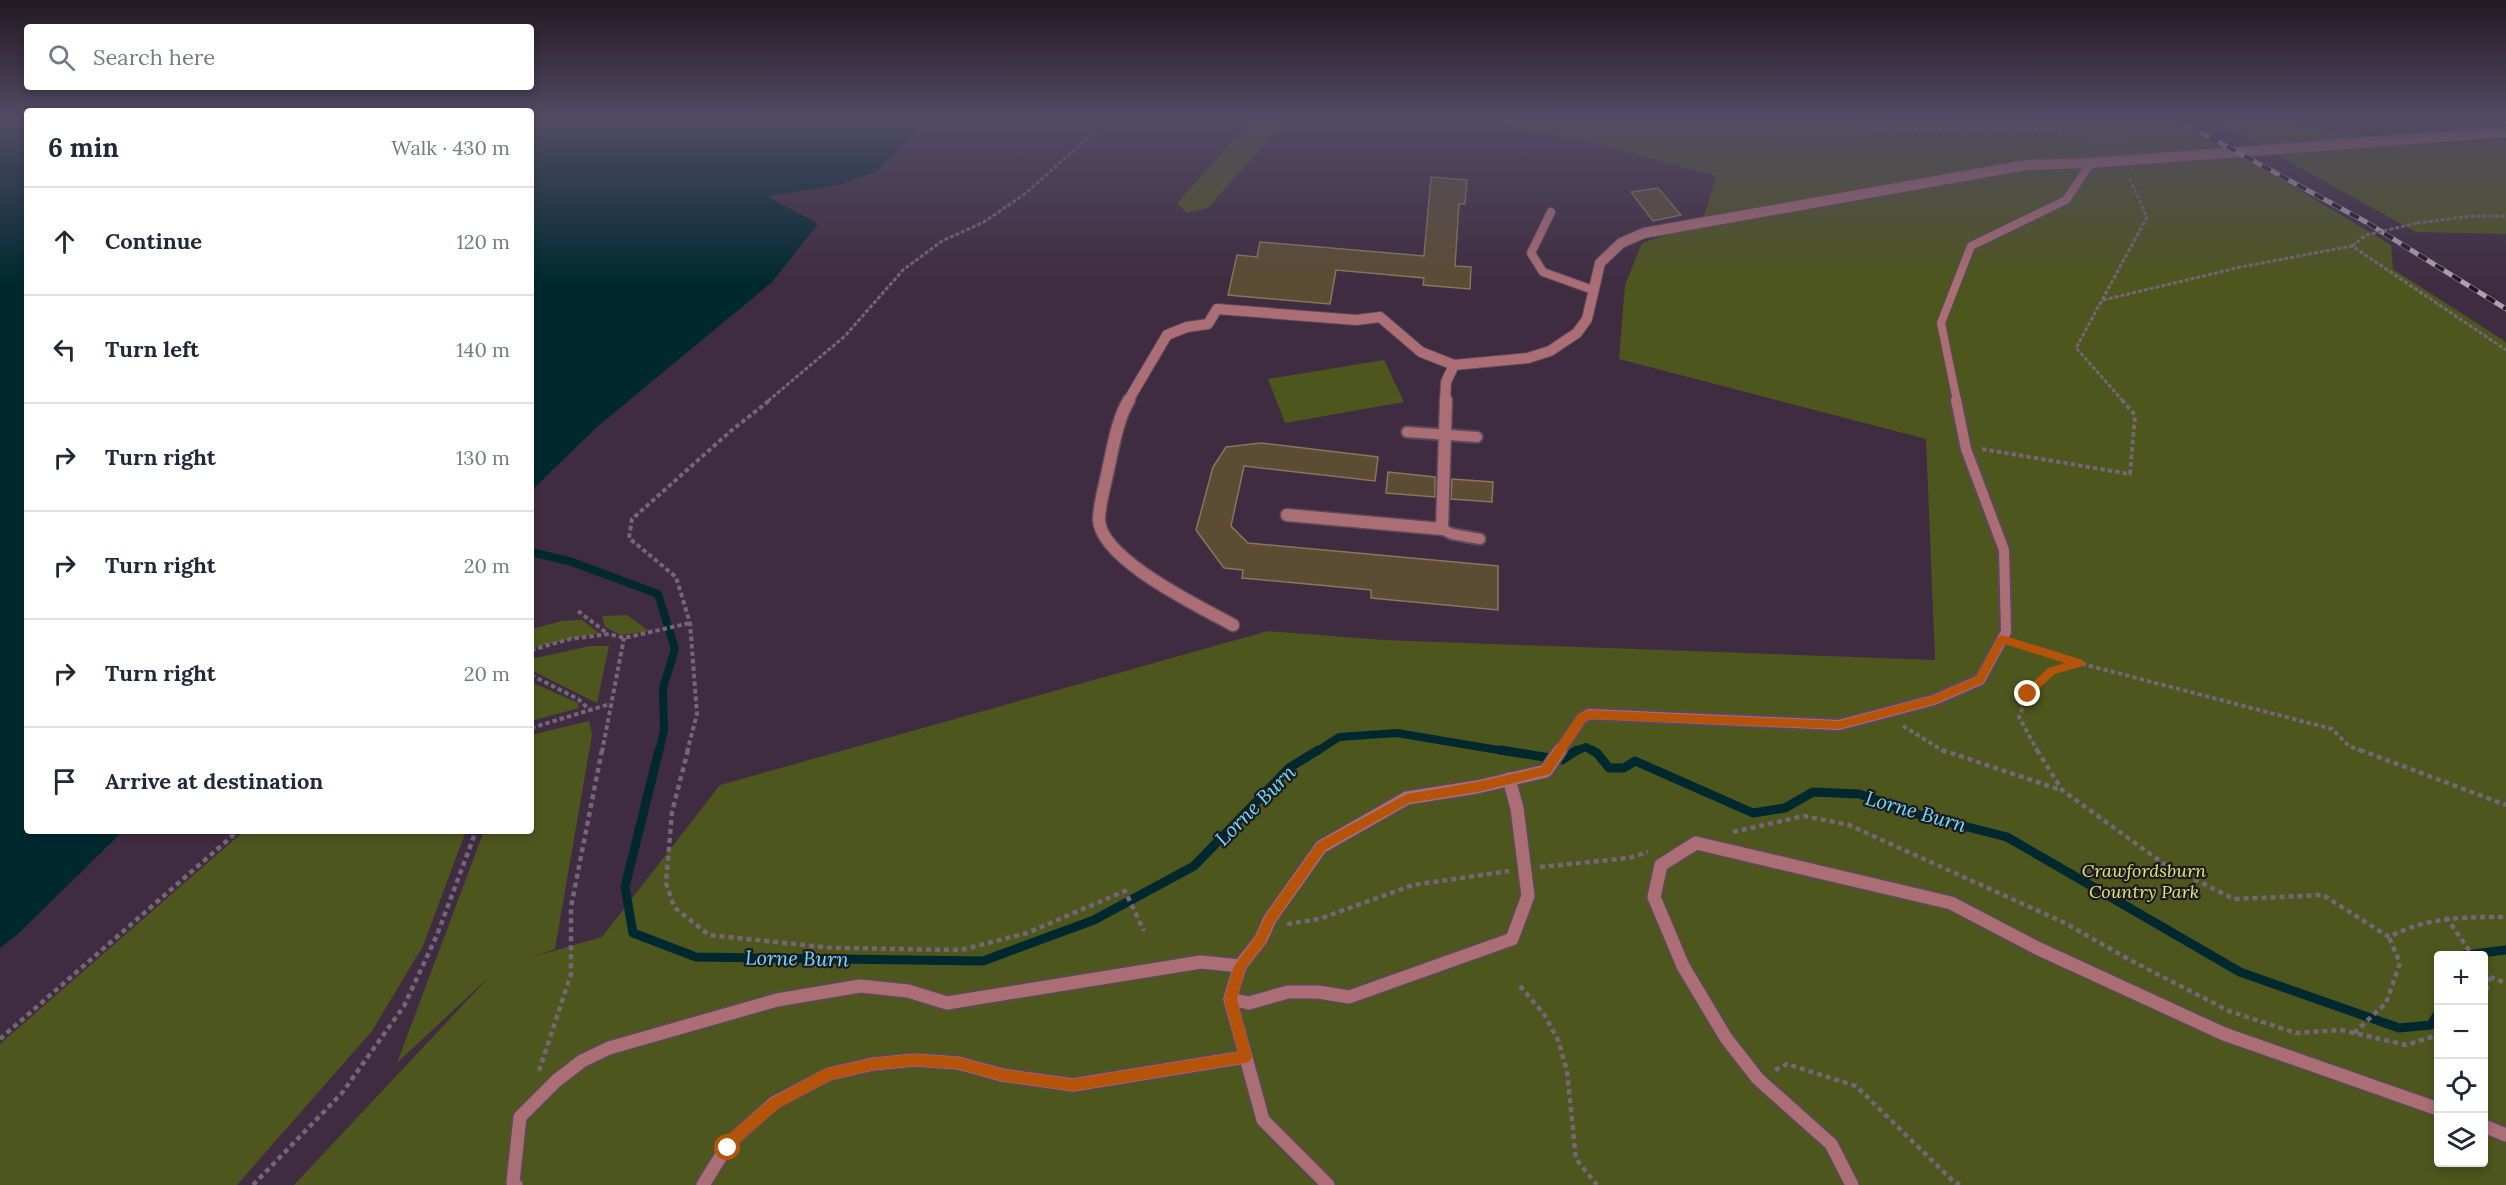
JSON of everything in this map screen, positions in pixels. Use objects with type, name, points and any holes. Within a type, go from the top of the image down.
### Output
[{"type":"street","points":[[1233,625],[1146,576],[1108,542],[1100,522],[1101,504],[1110,460],[1124,408],[1167,335],[1187,327],[1208,324],[1217,309],[1356,320],[1380,316],[1421,352],[1454,365],[1528,358],[1550,351],[1577,333],[1587,319],[1600,263],[1621,243],[1644,233],[1979,173]]},
{"type":"street","points":[[1287,515],[1442,529],[1446,382],[1454,365]]},
{"type":"lane","points":[[1328,1185],[1263,1120],[1230,999],[1240,966],[1261,939],[1270,919],[1321,847],[1407,798],[1546,771],[1582,717],[1589,714],[1839,725],[1934,700],[1980,680],[2006,632],[2004,550],[1966,448],[1941,323],[1971,246],[2066,201],[2084,173]]},
{"type":"lane","points":[[1551,212],[1531,253],[1544,272],[1566,282],[1593,290]]},
{"type":"lane","points":[[1407,432],[1477,437]]},
{"type":"lane","points":[[1442,529],[1452,534],[1480,539]]},
{"type":"lane","points":[[1230,999],[1249,1003],[1288,992],[1318,992],[1349,997],[1512,939],[1528,896],[1517,808],[1509,780]]},
{"type":"lane","points":[[1852,1185],[1831,1144],[1758,1079],[1726,1038],[1683,966],[1654,897],[1661,865],[1696,843],[1951,903],[2037,948],[2224,1034],[2434,1107]]},
{"type":"lane","points":[[516,1185],[513,1182],[520,1117],[556,1081],[582,1061],[609,1048],[777,1000],[860,986],[908,991],[947,1003],[1201,962],[1240,966]]},
{"type":"lane","points":[[703,1185],[729,1143],[774,1103],[829,1074],[873,1064],[914,1060],[958,1063],[1002,1075],[1073,1085],[1245,1057]]},
{"type":"lane","points":[[2488,1128],[2506,1135]]},
{"type":"path","points":[[1048,173],[1026,193],[984,222],[942,241],[903,270],[845,336],[817,362],[732,430],[632,519],[629,538],[676,577],[690,623],[697,714],[672,812],[666,883],[674,907],[709,935],[833,948],[962,950],[1027,933],[1125,891],[1144,931]]},
{"type":"path","points":[[1966,448],[2130,474],[2134,415],[2076,348],[2147,218],[2127,173]]},
{"type":"path","points":[[2102,300],[2241,267],[2352,246],[2366,235],[2417,223],[2472,216],[2506,216]]},
{"type":"path","points":[[2352,246],[2506,350]]},
{"type":"path","points":[[578,611],[609,634],[624,638],[690,623]]},
{"type":"path","points":[[534,649],[570,639],[609,634]]},
{"type":"path","points":[[538,1076],[571,974],[571,907],[624,638]]},
{"type":"path","points":[[2002,639],[2079,663],[2332,729],[2349,746],[2506,805]]},
{"type":"path","points":[[2062,790],[2019,717],[2028,694],[2051,671],[2079,663]]},
{"type":"path","points":[[534,677],[578,699],[592,711]]},
{"type":"path","points":[[534,727],[610,704]]},
{"type":"path","points":[[1886,713],[1912,733],[1947,753],[2062,790],[2164,864],[2234,899],[2323,895],[2390,937],[2400,963],[2386,1003],[2355,1033]]},
{"type":"path","points":[[1725,834],[1804,816],[1849,825],[2065,923],[2130,960],[2229,1011],[2296,1033],[2342,1030],[2406,1045],[2434,1037]]},
{"type":"path","points":[[0,1039],[235,834]]},
{"type":"path","points":[[253,1185],[342,1093],[404,1006],[437,935],[475,834]]},
{"type":"path","points":[[1270,919],[1288,924],[1314,922],[1375,897],[1415,885],[1525,869],[1629,858],[1650,852]]},
{"type":"path","points":[[2390,937],[2413,924],[2446,917],[2506,917]]},
{"type":"path","points":[[2446,917],[2470,951]]},
{"type":"path","points":[[2488,975],[2506,983]]},
{"type":"path","points":[[2488,984],[2490,977]]},
{"type":"path","points":[[1520,986],[1544,1014],[1558,1040],[1567,1071],[1576,1159],[1597,1185]]},
{"type":"path","points":[[1758,1079],[1787,1064],[1856,1086],[1953,1181],[1960,1185]]},
{"type":"green space","points":[[1204,173],[1239,173],[1208,208],[1187,213],[1177,203]]},
{"type":"green space","name":"Crawfordsburn Country Park","points":[[1706,173],[2270,173],[2391,245],[2393,269],[2506,342],[2506,1185],[294,1185],[490,976],[397,1063],[483,834],[534,834],[534,734],[589,721],[592,735],[555,949],[528,958],[602,937],[720,785],[1268,631],[1384,640],[1935,660],[1926,439],[1619,359],[1625,285],[1642,243],[1702,223],[1716,176]]},
{"type":"green space","points":[[2310,173],[2506,173],[2506,234],[2416,232]]},
{"type":"green space","points":[[1384,360],[1404,402],[1285,423],[1268,379]]},
{"type":"green space","points":[[627,615],[649,631],[621,635],[605,627],[602,616]]},
{"type":"green space","points":[[582,620],[599,633],[534,647],[534,628],[562,621]]},
{"type":"green space","points":[[590,646],[609,646],[597,703],[534,672],[534,658]]},
{"type":"green space","points":[[534,683],[578,703],[579,708],[534,720]]},
{"type":"green space","points":[[241,834],[465,834],[423,946],[372,1031],[237,1185],[0,1185],[0,1044]]},
{"type":"shaded area","points":[[0,173],[24,173],[24,834],[120,834],[18,934],[0,948]]},
{"type":"shaded area","points":[[534,173],[872,173],[838,185],[767,196],[818,224],[772,282],[597,427],[534,488]]},
{"type":"building","points":[[1431,177],[1467,180],[1465,204],[1459,204],[1455,266],[1471,267],[1470,289],[1423,285],[1424,278],[1336,270],[1330,304],[1228,295],[1237,255],[1257,257],[1260,242],[1424,256]]},
{"type":"building","points":[[1658,188],[1681,215],[1653,221],[1631,192]]},
{"type":"building","points":[[1261,443],[1378,457],[1375,481],[1244,466],[1231,526],[1248,543],[1498,566],[1498,610],[1371,598],[1371,590],[1242,578],[1243,570],[1224,568],[1196,530],[1213,467],[1226,447]]},
{"type":"building","points":[[1388,472],[1435,477],[1435,497],[1386,493]]},
{"type":"building","points":[[1452,479],[1493,482],[1492,502],[1451,499]]},
{"type":"waterway","name":"Lorne Burn","points":[[534,553],[572,562],[658,594],[675,649],[663,688],[664,730],[659,752]]},
{"type":"waterway","name":"Lorne Burn","points":[[1316,752],[1339,737],[1397,733],[1510,752]]},
{"type":"waterway","name":"Lorne Burn","points":[[1575,751],[1586,747],[1594,752]]},
{"type":"waterway","name":"Lorne Burn","points":[[659,750],[625,887],[633,933],[696,957],[983,961],[1094,920],[1194,866],[1289,768],[1318,750]]},
{"type":"waterway","name":"Lorne Burn","points":[[1501,750],[1562,760],[1575,751]]},
{"type":"waterway","name":"Lorne Burn","points":[[1592,750],[1609,768],[1624,768],[1635,761],[1753,813],[1785,808],[1813,792],[1859,794],[1920,815],[2007,837],[2240,972],[2399,1028],[2431,1025],[2434,1020]]},
{"type":"waterway","name":"Lorne Burn","points":[[2488,952],[2506,950]]},
{"type":"railway","points":[[2276,173],[2366,222],[2506,309]]},
{"type":"route","points":[[728,1148],[729,1143],[774,1103],[829,1074],[873,1064],[914,1060],[958,1063],[1002,1075],[1073,1085],[1245,1057],[1230,999],[1240,966],[1261,939],[1270,919],[1321,847],[1407,798],[1477,787],[1546,771],[1582,717],[1589,714],[1839,725],[1934,700],[1980,680],[2002,639],[2079,663],[2051,671],[2028,694]]}]
